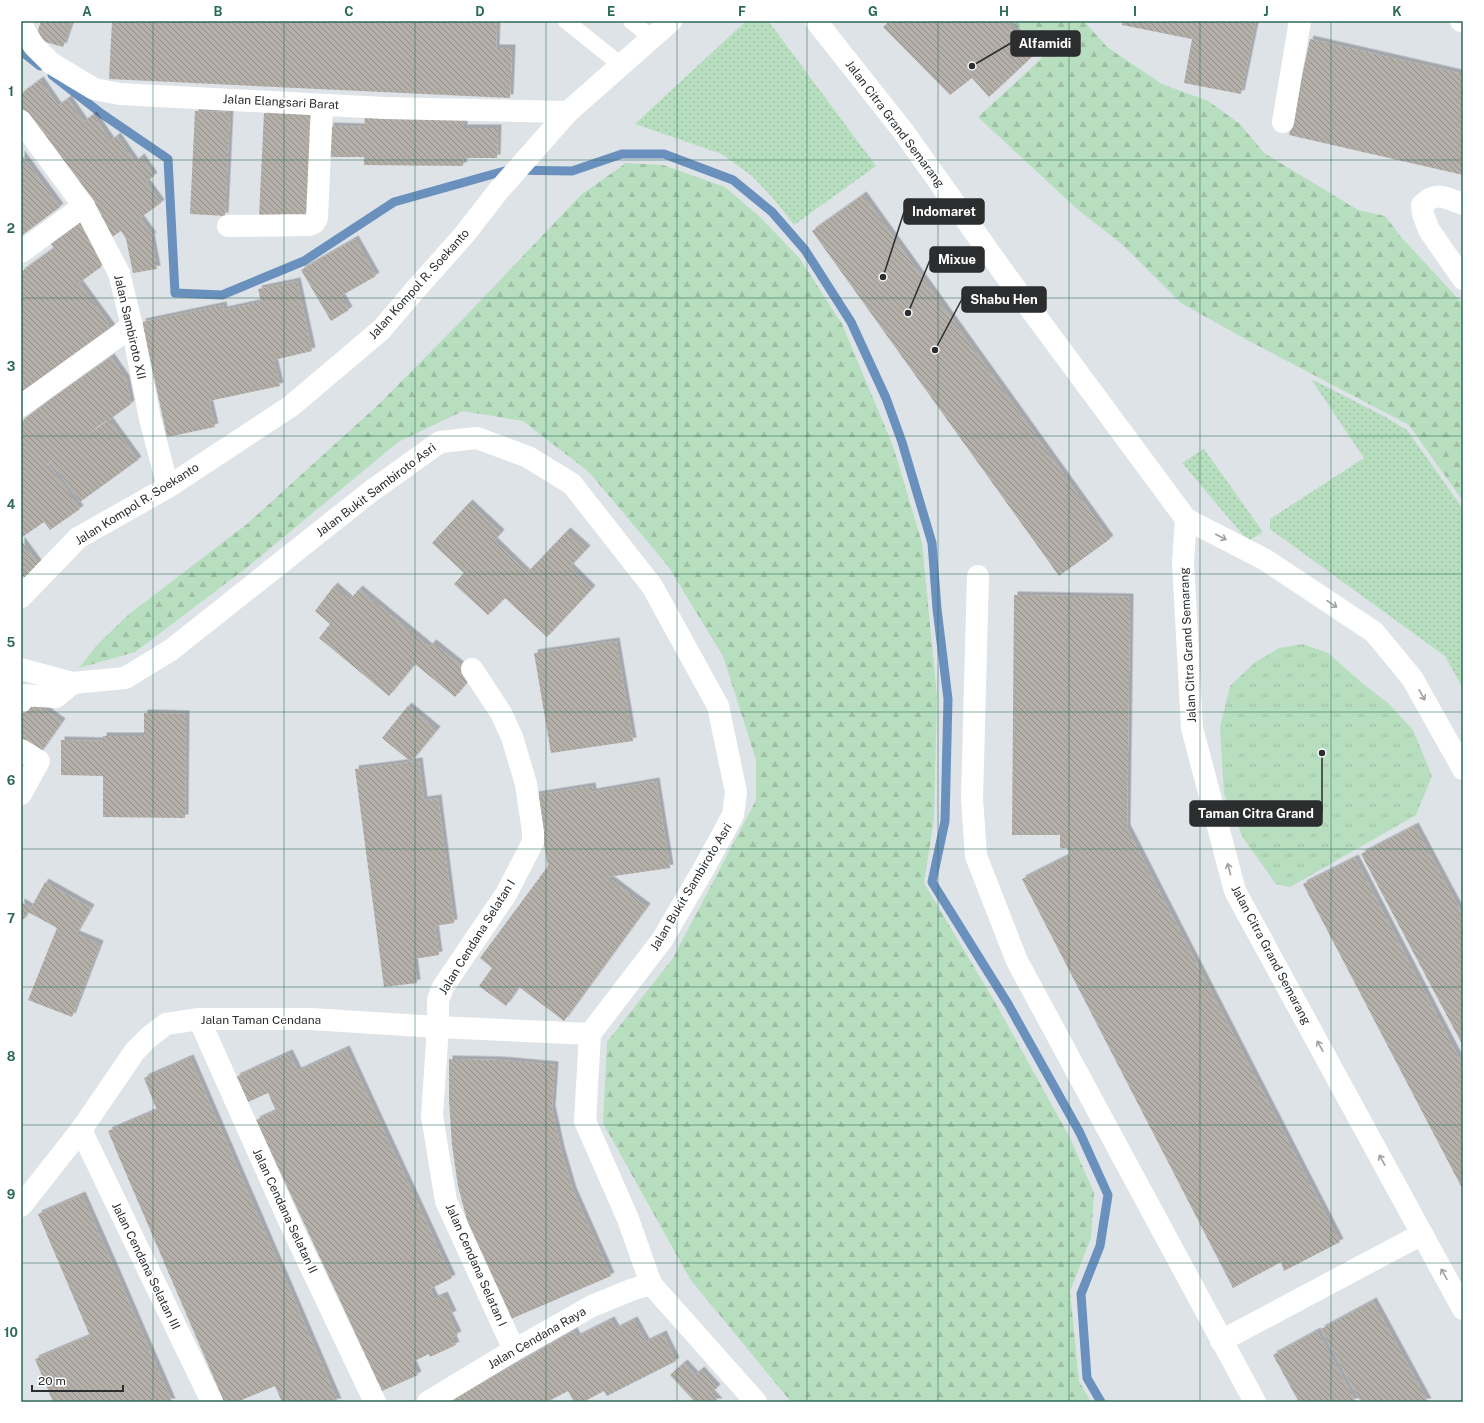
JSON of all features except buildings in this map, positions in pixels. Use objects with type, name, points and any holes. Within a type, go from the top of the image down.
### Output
[{"type":"street","name":"Jalan Kompol R. Soekanto","points":[[21,597],[78,538],[168,487],[291,406],[381,330],[464,235],[499,190],[568,112],[671,21]]},
{"type":"street","name":"Jalan Citra Grand Semarang","points":[[816,21],[902,131],[1008,279],[1186,519],[1264,559],[1374,632],[1412,678],[1463,769]]},
{"type":"street","points":[[1282,122],[1300,21]]},
{"type":"street","name":"Jalan Elangsari Barat","points":[[21,25],[34,46],[51,63],[94,89],[120,94],[384,108],[568,112]]},
{"type":"street","points":[[228,226],[310,225],[314,222],[317,218],[322,105]]},
{"type":"street","name":"Jalan Sambiroto XII","points":[[21,121],[84,206],[119,273],[132,326],[150,419],[168,487]]},
{"type":"street","points":[[1463,204],[1436,195],[1429,198],[1422,205],[1423,214],[1429,230],[1463,279]]},
{"type":"street","points":[[21,252],[84,206]]},
{"type":"street","points":[[21,406],[132,326]]},
{"type":"street","name":"Jalan Bukit Sambiroto Asri","points":[[21,669],[72,683],[125,678],[171,650],[370,492],[440,442],[477,438],[528,457],[572,484],[652,586],[718,706],[736,792],[733,815],[662,940],[590,1034]]},
{"type":"street","name":"Jalan Citra Grand Semarang","points":[[1186,519],[1183,562],[1192,728],[1235,891],[1463,1309]]},
{"type":"street","points":[[978,576],[972,798],[976,856],[1017,961],[1255,1402]]},
{"type":"street","name":"Jalan Cendana Selatan I","points":[[472,669],[501,714],[512,737],[526,784],[533,842],[506,894],[443,987],[438,1000],[438,1027],[432,1116],[446,1201],[514,1350]]},
{"type":"street","points":[[21,702],[22,695],[56,697],[72,683]]},
{"type":"street","points":[[21,750],[38,761],[21,794]]},
{"type":"street","name":"Jalan Taman Cendana","points":[[21,1206],[81,1130],[135,1051],[149,1037],[166,1024],[199,1019],[311,1019],[590,1034]]},
{"type":"street","name":"Jalan Cendana Selatan II","points":[[199,1019],[294,1234],[375,1402]]},
{"type":"street","points":[[590,1034],[585,1121],[628,1219],[651,1284],[756,1402]]},
{"type":"street","name":"Jalan Cendana Selatan III","points":[[81,1130],[212,1402]]},
{"type":"street","points":[[1222,1341],[1422,1234]]},
{"type":"street","name":"Jalan Cendana Raya","points":[[428,1402],[514,1350],[592,1306],[631,1290],[651,1284]]},
{"type":"lane","points":[[566,21],[621,65]]},
{"type":"lane","points":[[631,21],[652,38]]},
{"type":"green space","points":[[746,21],[769,22],[876,166],[794,225],[773,198],[752,176],[722,154],[635,124]]},
{"type":"green space","points":[[1012,21],[1084,21],[1107,47],[1162,84],[1208,101],[1240,124],[1264,153],[1358,210],[1385,216],[1401,237],[1463,304],[1463,501],[1409,425],[1249,341],[1181,303],[1123,245],[1077,209],[978,117],[1042,58]]},
{"type":"green space","points":[[626,163],[663,165],[725,187],[761,218],[800,259],[842,324],[893,446],[922,543],[937,696],[934,819],[924,883],[996,1004],[1070,1138],[1094,1193],[1091,1238],[1070,1291],[1079,1381],[1091,1402],[791,1402],[690,1279],[603,1123],[607,1042],[673,958],[756,800],[756,760],[723,656],[668,566],[589,472],[523,421],[463,411],[398,442],[250,565],[135,652],[79,668],[97,645],[128,615],[247,524],[377,406],[464,318],[581,195]]},
{"type":"green space","points":[[1311,379],[1380,414],[1407,430],[1463,509],[1463,689],[1445,656],[1270,529],[1270,519],[1364,458]]},
{"type":"green space","points":[[1204,449],[1263,532],[1248,541],[1182,463]]},
{"type":"green space","points":[[1303,644],[1328,653],[1362,683],[1388,703],[1413,730],[1432,776],[1416,815],[1290,887],[1276,884],[1243,838],[1224,794],[1220,727],[1230,686],[1254,663],[1279,648]]},
{"type":"waterway","points":[[21,51],[40,66]]},
{"type":"waterway","points":[[52,75],[102,114],[168,159],[175,293],[222,295],[304,261],[394,202],[508,170],[572,171],[622,154],[664,154],[733,180],[772,212],[805,250],[851,322],[886,398],[902,442],[932,543],[937,609],[948,699],[945,821],[932,882],[1008,1004],[1080,1133],[1108,1195],[1100,1246],[1081,1294],[1087,1378],[1101,1402]]},
{"type":"place","name":"Alfamidi","points":[[972,66]]},
{"type":"place","name":"Indomaret","points":[[883,277]]},
{"type":"place","name":"Mixue","points":[[908,313]]},
{"type":"place","name":"Shabu Hen","points":[[935,350]]},
{"type":"place","name":"Taman Citra Grand","points":[[1322,753]]}]
